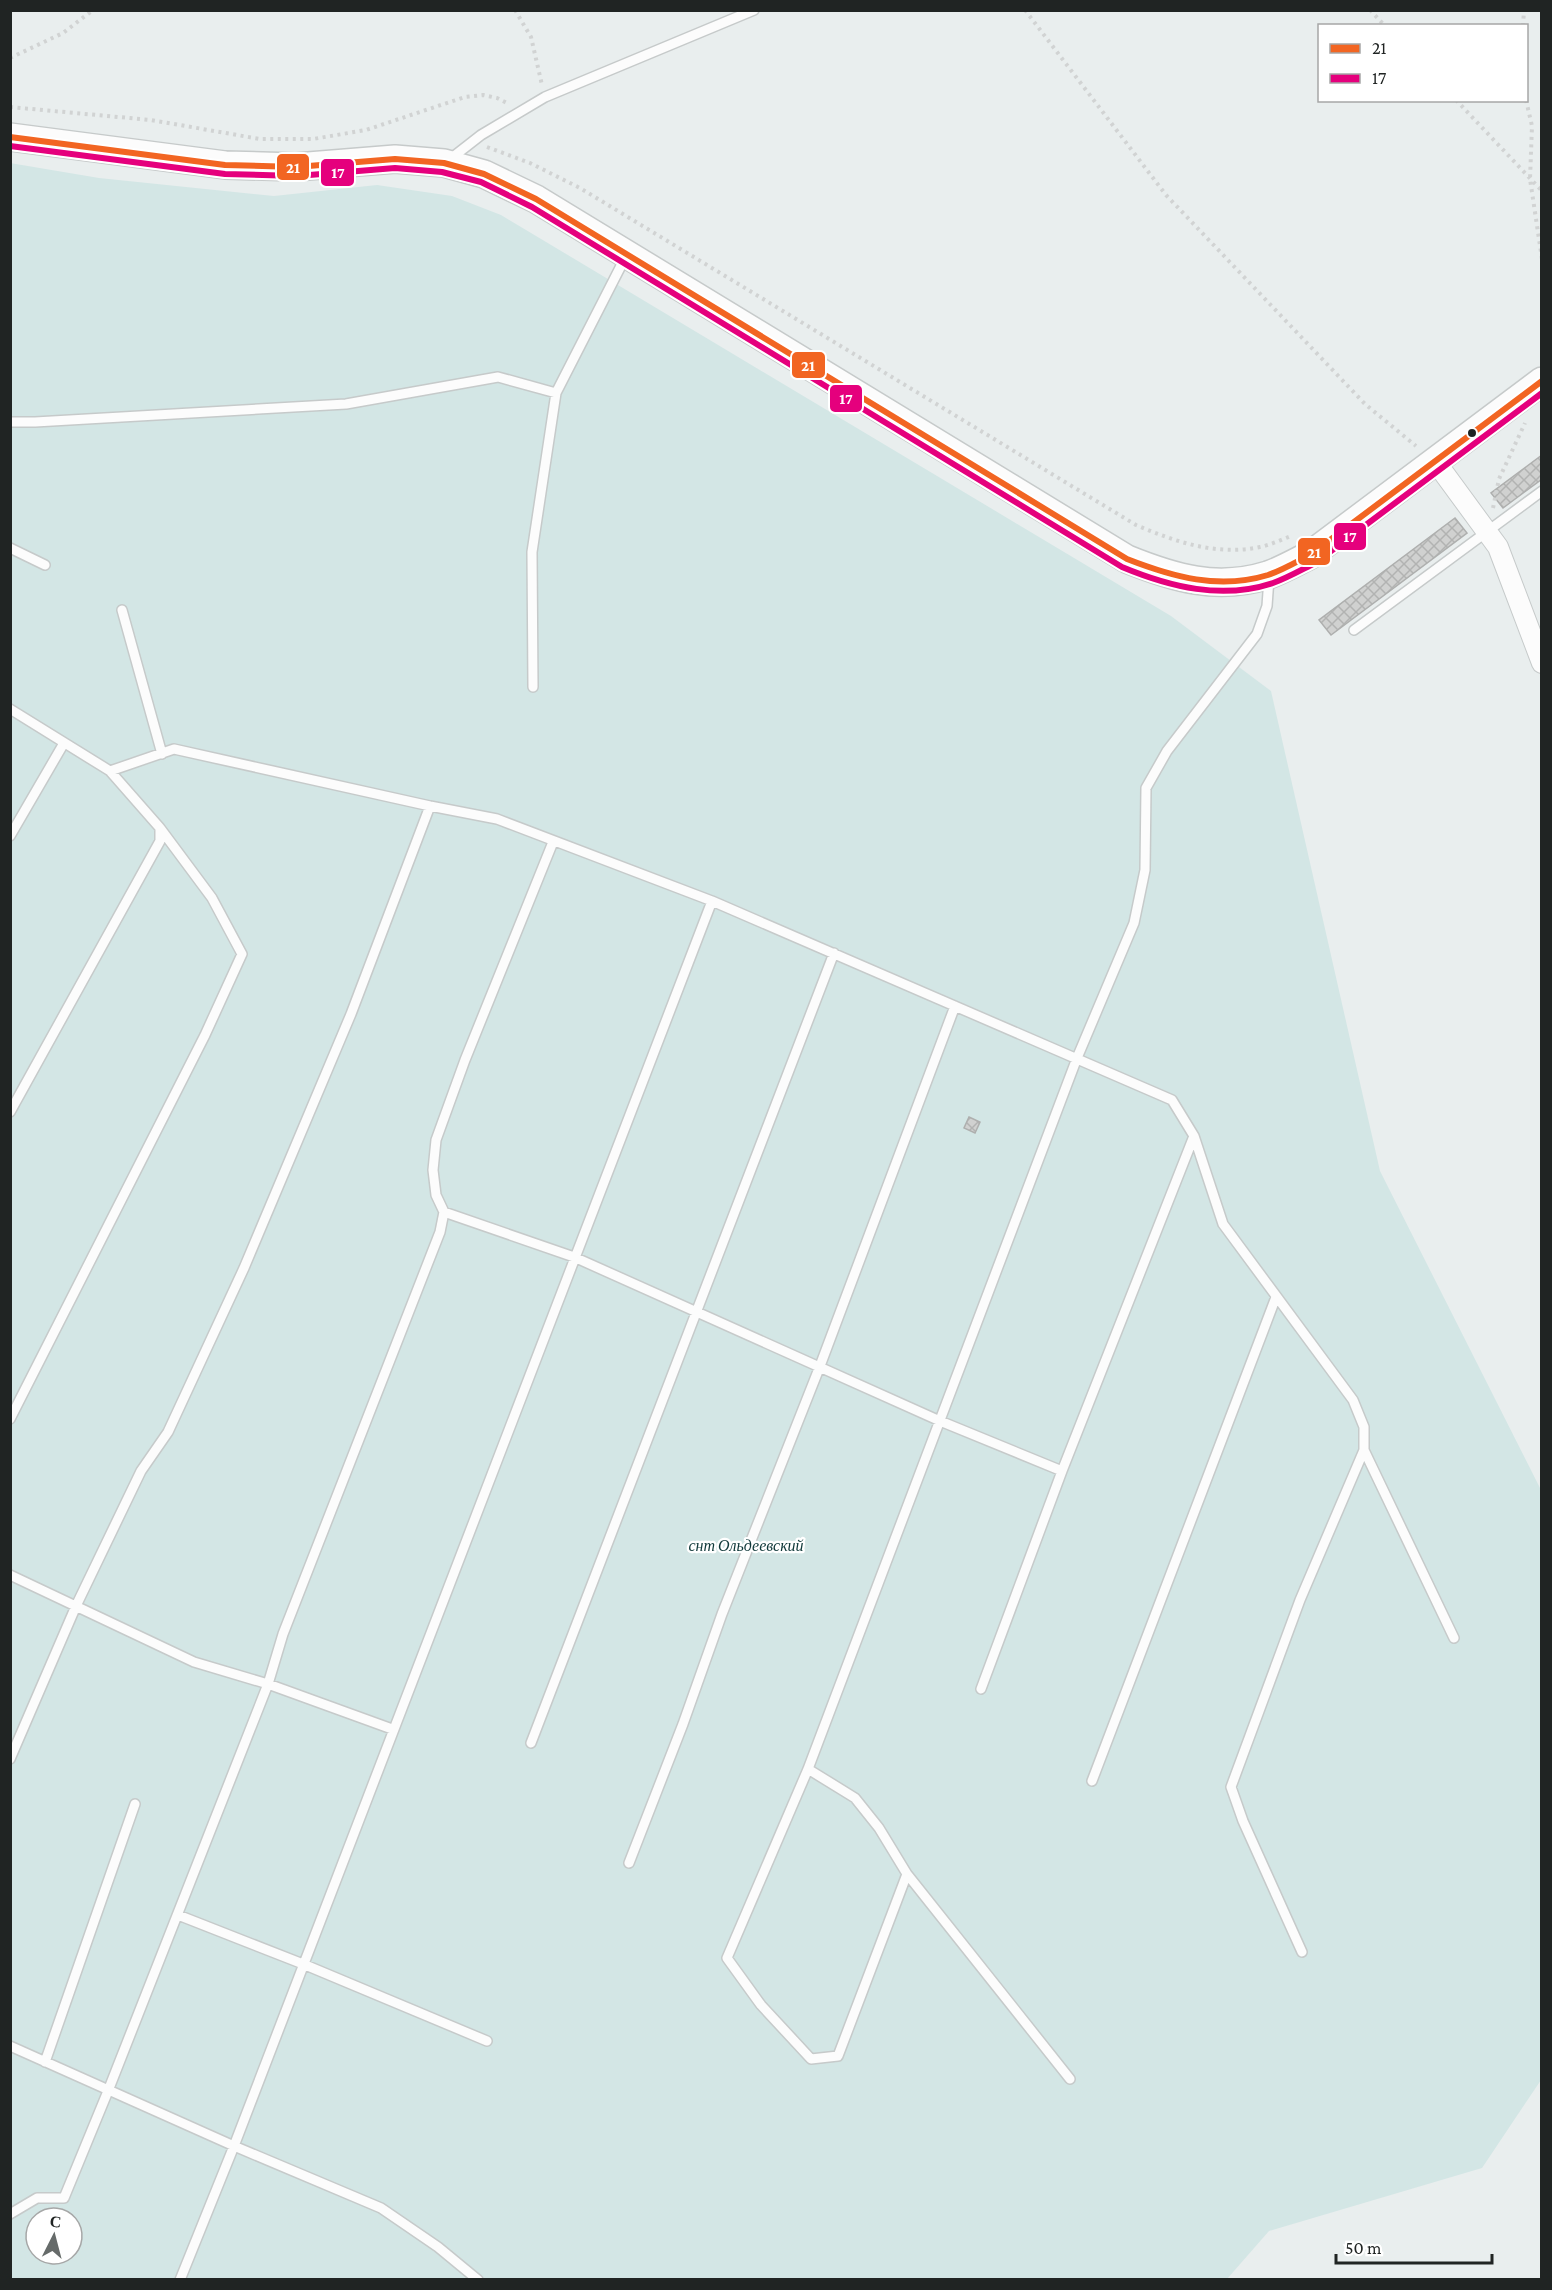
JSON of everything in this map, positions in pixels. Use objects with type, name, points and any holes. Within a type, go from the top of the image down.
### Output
[{"type":"street","points":[[10,137],[225,165],[296,167],[395,159],[444,163],[484,174],[536,199],[1127,559],[1167,575],[1204,582],[1243,581],[1269,574],[1310,555],[1423,458],[1542,381]]},
{"type":"street","points":[[1423,458],[1493,539],[1542,663]]},
{"type":"lane","points":[[444,163],[473,141],[545,97],[754,10]]},
{"type":"lane","points":[[533,687],[532,552],[556,393],[627,254]]},
{"type":"lane","points":[[10,422],[346,404],[498,377],[556,393]]},
{"type":"lane","points":[[1354,630],[1493,539],[1542,491]]},
{"type":"lane","points":[[10,548],[45,565]]},
{"type":"lane","points":[[908,1874],[838,2056],[811,2060],[761,2005],[727,1958],[808,1768],[1077,1058],[1134,923],[1144,870],[1146,788],[1167,751],[1257,634],[1267,606],[1269,574]]},
{"type":"lane","points":[[122,610],[162,754]]},
{"type":"lane","points":[[10,709],[110,771],[160,828],[212,897],[242,954],[205,1035],[10,1419]]},
{"type":"lane","points":[[10,836],[64,743]]},
{"type":"lane","points":[[110,771],[174,749],[497,819],[712,901],[1172,1100],[1194,1136],[1223,1224],[1353,1400],[1364,1427],[1364,1450],[1300,1600],[1231,1787],[1243,1821],[1302,1952]]},
{"type":"lane","points":[[10,1759],[76,1606],[141,1471],[168,1432],[244,1268],[351,1014],[430,806]]},
{"type":"lane","points":[[10,1112],[160,841],[160,828]]},
{"type":"lane","points":[[10,2214],[37,2198],[64,2198],[178,1915],[268,1684],[283,1634],[440,1232],[444,1212],[436,1195],[433,1170],[436,1140],[469,1050],[553,842]]},
{"type":"lane","points":[[180,2280],[234,2146],[392,1729],[712,901]]},
{"type":"lane","points":[[531,1743],[834,953]]},
{"type":"lane","points":[[629,1863],[683,1724],[722,1614],[820,1366],[955,1005]]},
{"type":"lane","points":[[981,1689],[1062,1471],[1194,1136]]},
{"type":"lane","points":[[444,1212],[574,1257],[940,1421],[1062,1471]]},
{"type":"lane","points":[[1092,1781],[1276,1297]]},
{"type":"lane","points":[[1364,1450],[1454,1638]]},
{"type":"lane","points":[[10,1575],[194,1662],[268,1684],[392,1729]]},
{"type":"lane","points":[[808,1768],[855,1798],[879,1828],[908,1874],[1070,2079]]},
{"type":"lane","points":[[45,2062],[135,1804]]},
{"type":"lane","points":[[178,1915],[303,1964],[487,2041]]},
{"type":"lane","points":[[10,2046],[108,2091],[381,2208],[438,2247],[478,2280]]},
{"type":"path","points":[[10,58],[63,33],[93,10]]},
{"type":"path","points":[[515,10],[531,37],[545,97]]},
{"type":"path","points":[[1024,10],[1166,195],[1365,404],[1420,448],[1423,458]]},
{"type":"path","points":[[1371,10],[1383,24]]},
{"type":"path","points":[[10,107],[151,120],[260,139],[313,139],[366,130],[465,97],[483,95],[497,98],[521,111]]},
{"type":"path","points":[[1458,102],[1542,191]]},
{"type":"path","points":[[1526,102],[1532,126],[1530,179],[1542,259]]},
{"type":"path","points":[[473,141],[530,163],[580,188],[1136,525],[1178,542],[1220,551],[1260,547],[1300,533]]},
{"type":"path","points":[[1493,539],[1499,479],[1528,417]]},
{"type":"green space","name":"снт Ольдеевский","points":[[10,163],[99,178],[274,196],[377,185],[452,196],[501,215],[1171,616],[1271,691],[1380,1171],[1541,1490],[1541,2080],[1482,2168],[1269,2231],[1227,2279],[11,2279]]},
{"type":"building","points":[[1542,455],[1542,479],[1503,508],[1491,493]]},
{"type":"building","points":[[1455,518],[1467,533],[1331,635],[1319,620]]},
{"type":"building","points":[[969,1117],[980,1122],[975,1133],[964,1128]]},
{"type":"transit line","name":"21","points":[[10,137],[225,165],[296,167],[395,159],[444,163],[484,174],[536,199],[1127,559],[1179,576],[1196,579],[1214,581],[1250,579],[1274,573],[1310,555],[1542,381]]},
{"type":"transit line","name":"17","points":[[10,146],[225,174],[297,176],[395,168],[442,172],[481,182],[532,207],[1122,567],[1159,580],[1196,589],[1215,591],[1254,588],[1278,581],[1315,563],[1542,393]]}]
